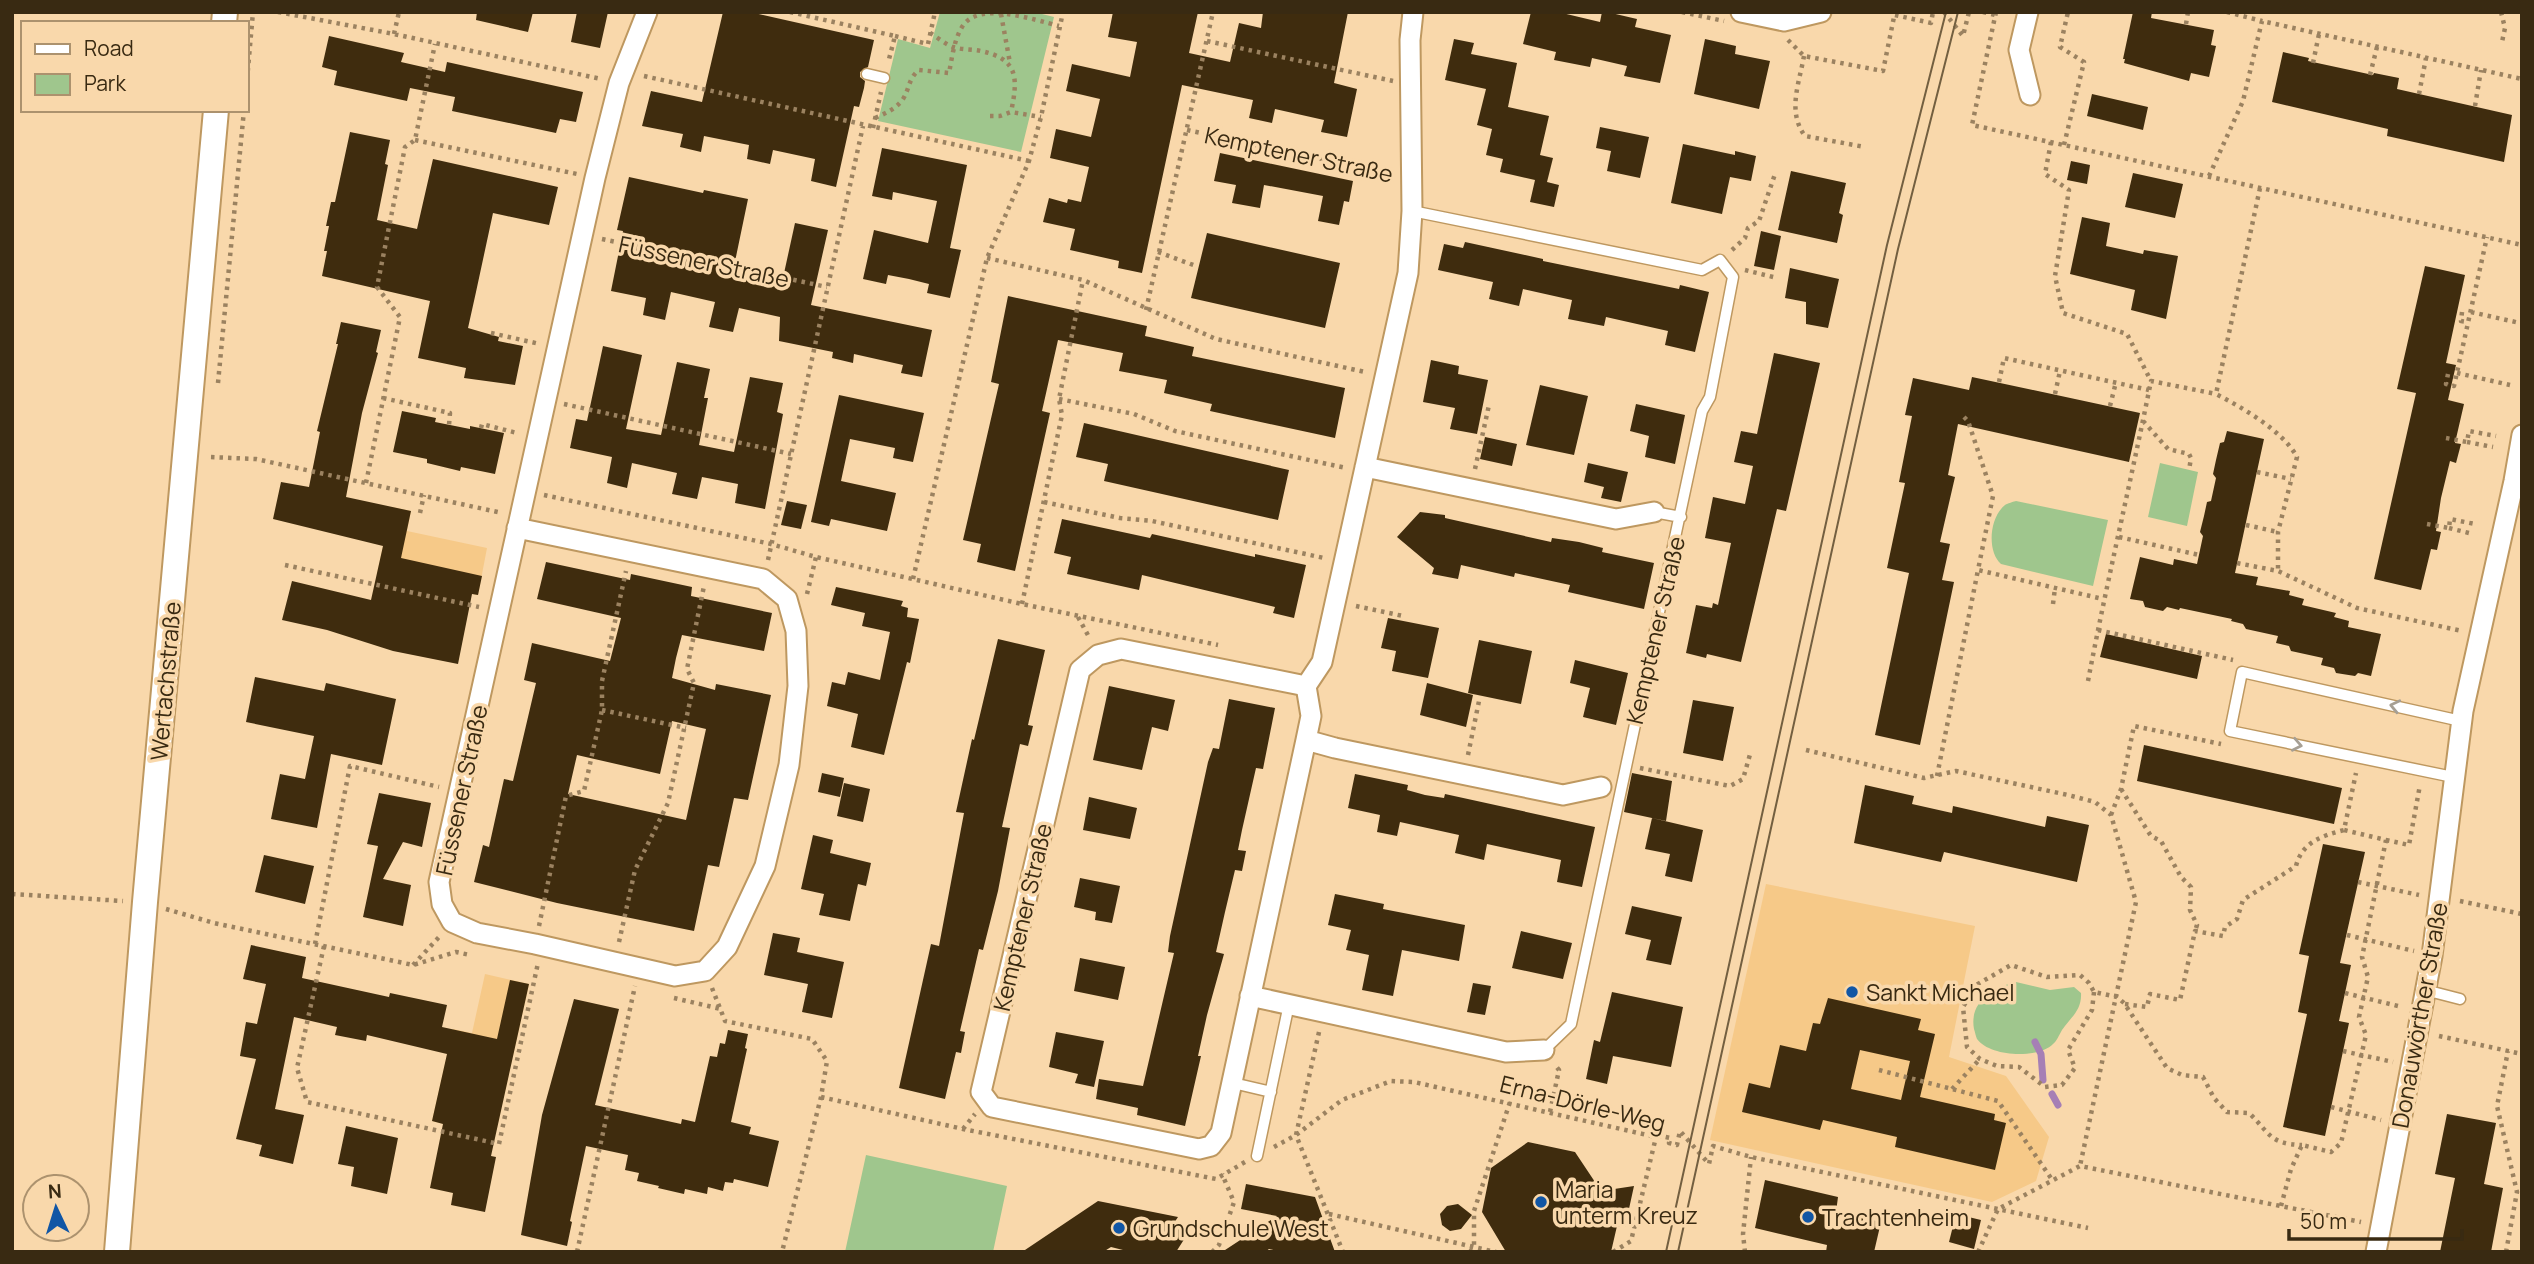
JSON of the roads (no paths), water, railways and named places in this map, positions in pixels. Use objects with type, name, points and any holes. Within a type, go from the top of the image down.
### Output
[{"type":"street","name":"Füssener Straße","points":[[519,523],[631,552],[763,579],[787,599],[796,631],[798,686],[789,765],[765,866],[727,947],[705,971],[675,976],[477,933],[452,922],[442,904],[439,882],[594,178],[621,77],[647,12]]},
{"type":"street","name":"Kemptener Straße","points":[[1306,686],[1121,649],[1098,654],[1080,670],[981,1092],[992,1107],[1199,1149],[1211,1146],[1221,1133],[1311,716],[1306,686],[1322,663],[1408,274],[1412,211],[1410,40],[1413,12]]},
{"type":"street","points":[[1741,12],[1784,21],[1821,12]]},
{"type":"street","points":[[2028,12],[2019,50],[2030,94]]},
{"type":"street","name":"Wertachstraße","points":[[117,1252],[145,902],[216,112]]},
{"type":"street","name":"Donauwörther Straße","points":[[2376,1252],[2432,956],[2461,721],[2522,435]]},
{"type":"street","name":"Kemptener Straße","points":[[1364,469],[1471,488],[1616,519],[1654,512]]},
{"type":"street","points":[[1306,740],[1563,795],[1611,789]]},
{"type":"street","points":[[1250,996],[1506,1052],[1544,1050]]},
{"type":"lane","points":[[867,74],[884,78]]},
{"type":"lane","name":"Kemptener Straße","points":[[1412,211],[1702,270],[1720,260],[1734,277],[1710,397],[1702,411],[1625,765],[1611,789],[1571,1024],[1544,1050]]},
{"type":"lane","points":[[1654,512],[1681,517]]},
{"type":"lane","points":[[2453,778],[2230,731],[2242,672],[2461,721]]},
{"type":"lane","points":[[2426,990],[2460,999]]},
{"type":"lane","points":[[1257,1156],[1289,1004]]},
{"type":"lane","points":[[1233,1083],[1271,1092]]},
{"type":"waterway","points":[[2035,1042],[2041,1054],[2043,1080]]},
{"type":"waterway","points":[[2052,1094],[2058,1105]]},
{"type":"tram line","points":[[1666,1252],[1887,245],[1946,12]]},
{"type":"tram line","points":[[1678,1252],[1898,249],[1958,12]]},
{"type":"place","name":"Sankt Michael","points":[[1852,992]]},
{"type":"place","name":"Maria unterm Kreuz","points":[[1541,1202]]},
{"type":"place","name":"Trachtenheim","points":[[1808,1217]]},
{"type":"place","name":"Grundschule West","points":[[1119,1228]]}]
